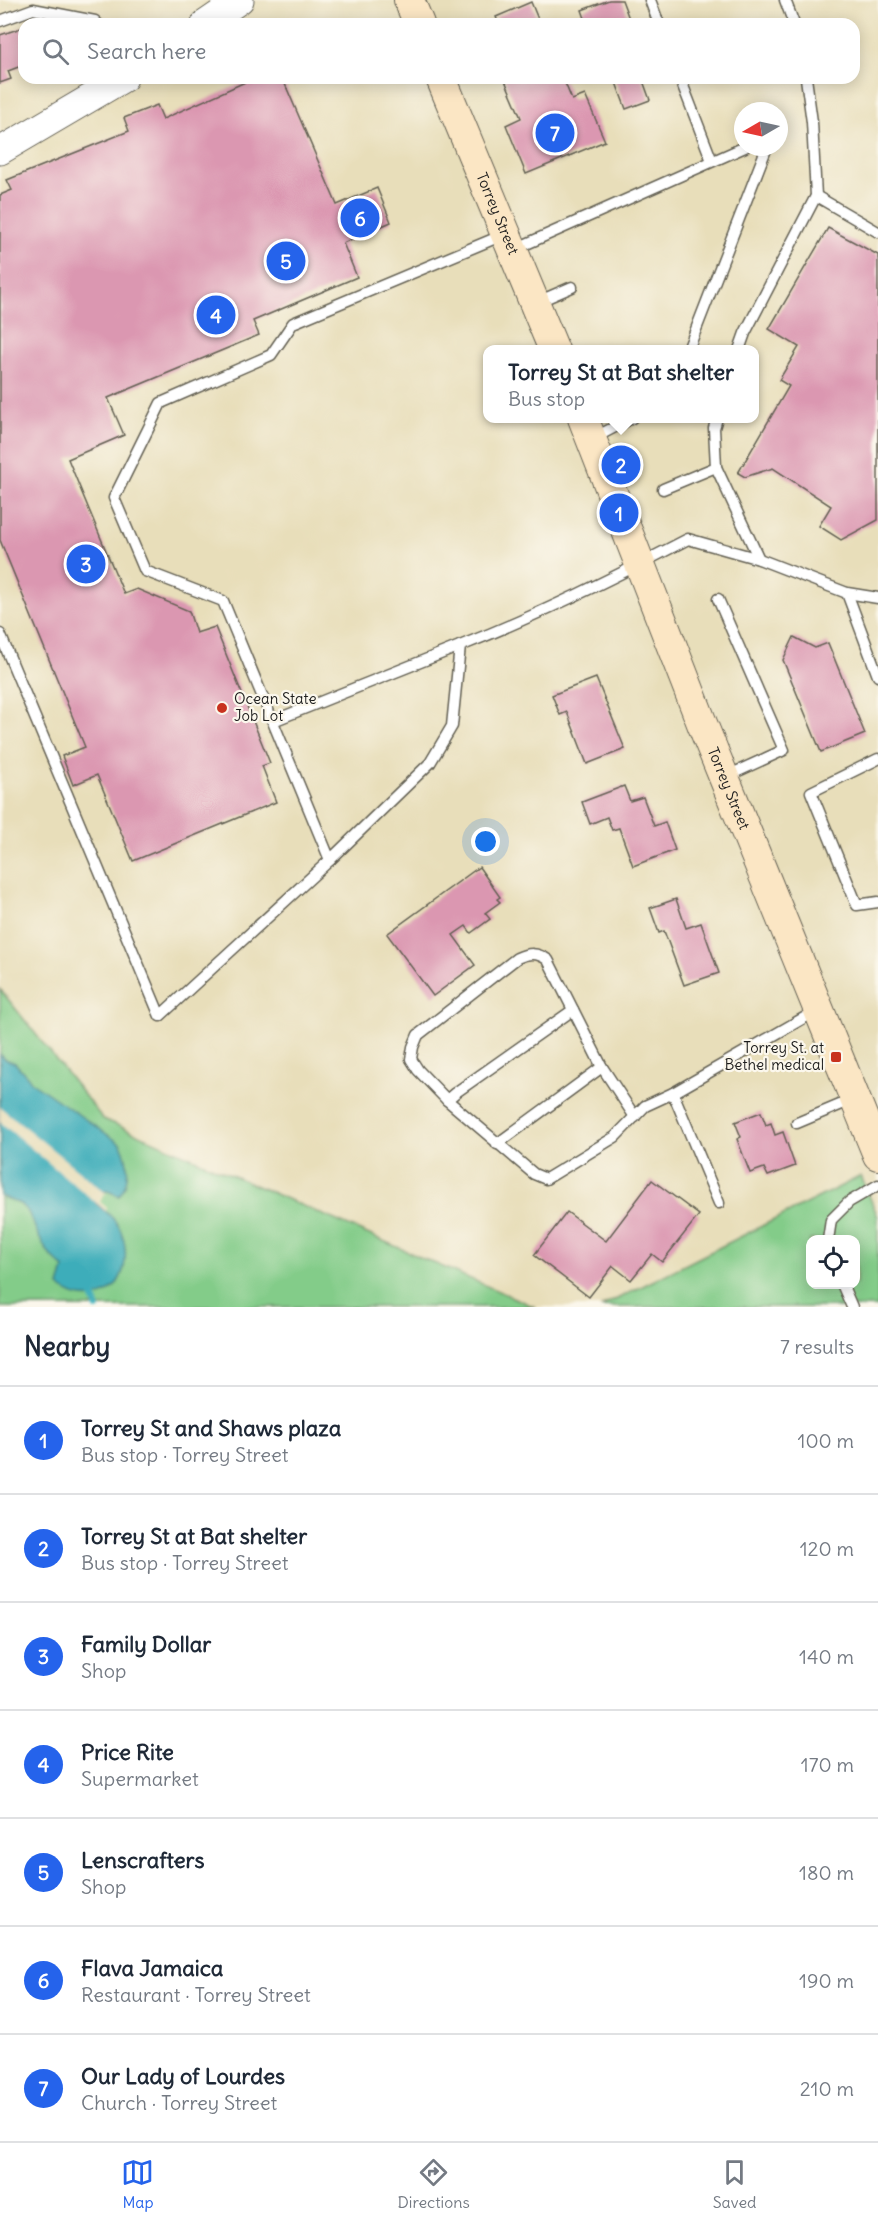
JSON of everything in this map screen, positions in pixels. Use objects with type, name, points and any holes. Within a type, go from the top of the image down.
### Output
[{"type":"main road","points":[[409,0],[416,18]]},
{"type":"main road","name":"Torrey Street","points":[[444,84],[552,345]]},
{"type":"main road","name":"Torrey Street","points":[[587,429],[878,1155]]},
{"type":"street","points":[[214,18],[240,0]]},
{"type":"street","points":[[0,151],[114,84]]},
{"type":"lane","points":[[650,0],[657,18]]},
{"type":"lane","points":[[785,0],[792,18]]},
{"type":"lane","points":[[0,21],[33,9],[80,18]]},
{"type":"lane","points":[[682,84],[712,161]]},
{"type":"lane","points":[[741,345],[745,333],[816,196],[812,122],[807,84]]},
{"type":"lane","points":[[330,860],[223,601],[145,571],[114,498],[161,403],[271,355],[293,323],[510,242],[734,152]]},
{"type":"lane","points":[[690,345],[764,156]]},
{"type":"lane","points":[[816,196],[878,232]]},
{"type":"lane","points":[[535,303],[572,287]]},
{"type":"lane","points":[[587,429],[612,423]]},
{"type":"lane","points":[[716,423],[716,467],[759,560]]},
{"type":"lane","points":[[663,489],[716,467]]},
{"type":"lane","points":[[273,721],[521,622],[688,539],[759,560],[847,593],[878,598]]},
{"type":"lane","points":[[847,593],[878,676]]},
{"type":"lane","points":[[718,599],[784,750],[725,777]]},
{"type":"lane","points":[[0,634],[160,1016],[330,860],[430,763],[452,726],[460,646]]},
{"type":"lane","points":[[878,759],[812,792],[857,905],[878,902]]},
{"type":"lane","points":[[634,1118],[602,1068],[548,960],[539,954],[527,954],[517,958],[418,1035],[411,1059],[418,1070],[447,1100],[497,1144],[534,1174],[546,1179],[615,1137],[634,1118],[645,1106],[673,1093],[819,1009]]},
{"type":"lane","points":[[447,1100],[573,1010]]},
{"type":"lane","points":[[497,1144],[602,1068]]},
{"type":"lane","points":[[673,1093],[719,1203]]},
{"type":"lane","points":[[797,1123],[855,1098]]},
{"type":"lane","points":[[829,1235],[831,1220],[849,1202],[878,1185]]},
{"type":"lane","points":[[844,1289],[852,1307]]},
{"type":"green space","points":[[0,989],[103,1119],[535,1307],[0,1307]]},
{"type":"green space","points":[[861,1176],[878,1217],[878,1307],[601,1307]]},
{"type":"water","points":[[0,1054],[15,1063],[33,1083],[121,1144],[128,1171],[123,1190],[119,1196],[108,1191],[102,1192],[96,1203],[117,1223],[124,1240],[124,1266],[120,1278],[114,1287],[104,1294],[91,1298],[76,1296],[59,1287],[64,1268],[50,1255],[41,1241],[28,1212],[20,1204],[0,1196]]},
{"type":"pier","points":[[0,1107],[107,1194],[104,1194],[100,1202],[107,1208],[106,1211],[0,1122]]},
{"type":"building","points":[[609,0],[622,0],[629,18],[585,18],[582,10]]},
{"type":"building","points":[[531,2],[538,18],[496,18]]},
{"type":"building","points":[[18,29],[18,67],[8,71],[11,79],[0,83],[0,35]]},
{"type":"building","points":[[241,84],[285,84],[337,205],[377,188],[391,222],[343,243],[357,277],[253,321],[259,335],[108,398],[124,435],[68,459],[124,594],[137,589],[189,611],[196,633],[215,627],[270,763],[262,766],[276,802],[133,861],[97,775],[73,785],[62,756],[85,747],[0,540],[0,195],[12,190],[7,180],[129,131],[124,118],[157,105],[163,119]]},
{"type":"building","points":[[507,84],[565,84],[572,100],[585,95],[605,141],[526,174],[506,125],[521,118]]},
{"type":"building","points":[[617,84],[644,84],[650,100],[626,109]]},
{"type":"building","points":[[828,228],[878,255],[878,520],[841,540],[819,526],[831,506],[773,468],[745,477],[738,473],[789,386],[779,380],[799,347],[769,329]]},
{"type":"building","points":[[794,637],[815,648],[828,643],[865,734],[821,752],[783,660]]},
{"type":"building","points":[[596,678],[625,749],[587,764],[567,712],[560,715],[552,695]]},
{"type":"building","points":[[624,786],[630,801],[643,797],[654,826],[665,822],[675,850],[633,866],[619,828],[612,830],[607,817],[590,824],[582,802]]},
{"type":"building","points":[[479,867],[500,897],[497,899],[500,902],[485,913],[490,919],[471,933],[466,926],[453,935],[475,965],[433,996],[387,934]]},
{"type":"building","points":[[676,899],[686,928],[701,923],[719,973],[684,985],[664,931],[659,933],[650,908]]},
{"type":"building","points":[[761,1112],[766,1125],[771,1123],[775,1135],[783,1132],[795,1166],[768,1176],[764,1168],[750,1173],[737,1139],[741,1137],[735,1122]]},
{"type":"building","points":[[652,1180],[699,1215],[662,1262],[652,1254],[631,1280],[613,1266],[589,1297],[534,1255],[567,1212],[606,1241]]},
{"type":"waterway","points":[[91,1293],[97,1307]]},
{"type":"place","name":"Our Lady of Lourdes","points":[[555,133]]},
{"type":"place","name":"Flava Jamaica","points":[[360,218]]},
{"type":"place","name":"Lenscrafters","points":[[286,261]]},
{"type":"place","name":"Price Rite","points":[[216,315]]},
{"type":"place","name":"Torrey St at Bat shelter","points":[[621,465]]},
{"type":"place","name":"Torrey St and Shaws plaza","points":[[619,513]]},
{"type":"place","name":"Family Dollar","points":[[86,564]]},
{"type":"place","name":"Ocean State Job Lot","points":[[222,708]]},
{"type":"place","name":"Torrey St. at Bethel medical","points":[[836,1057]]}]
